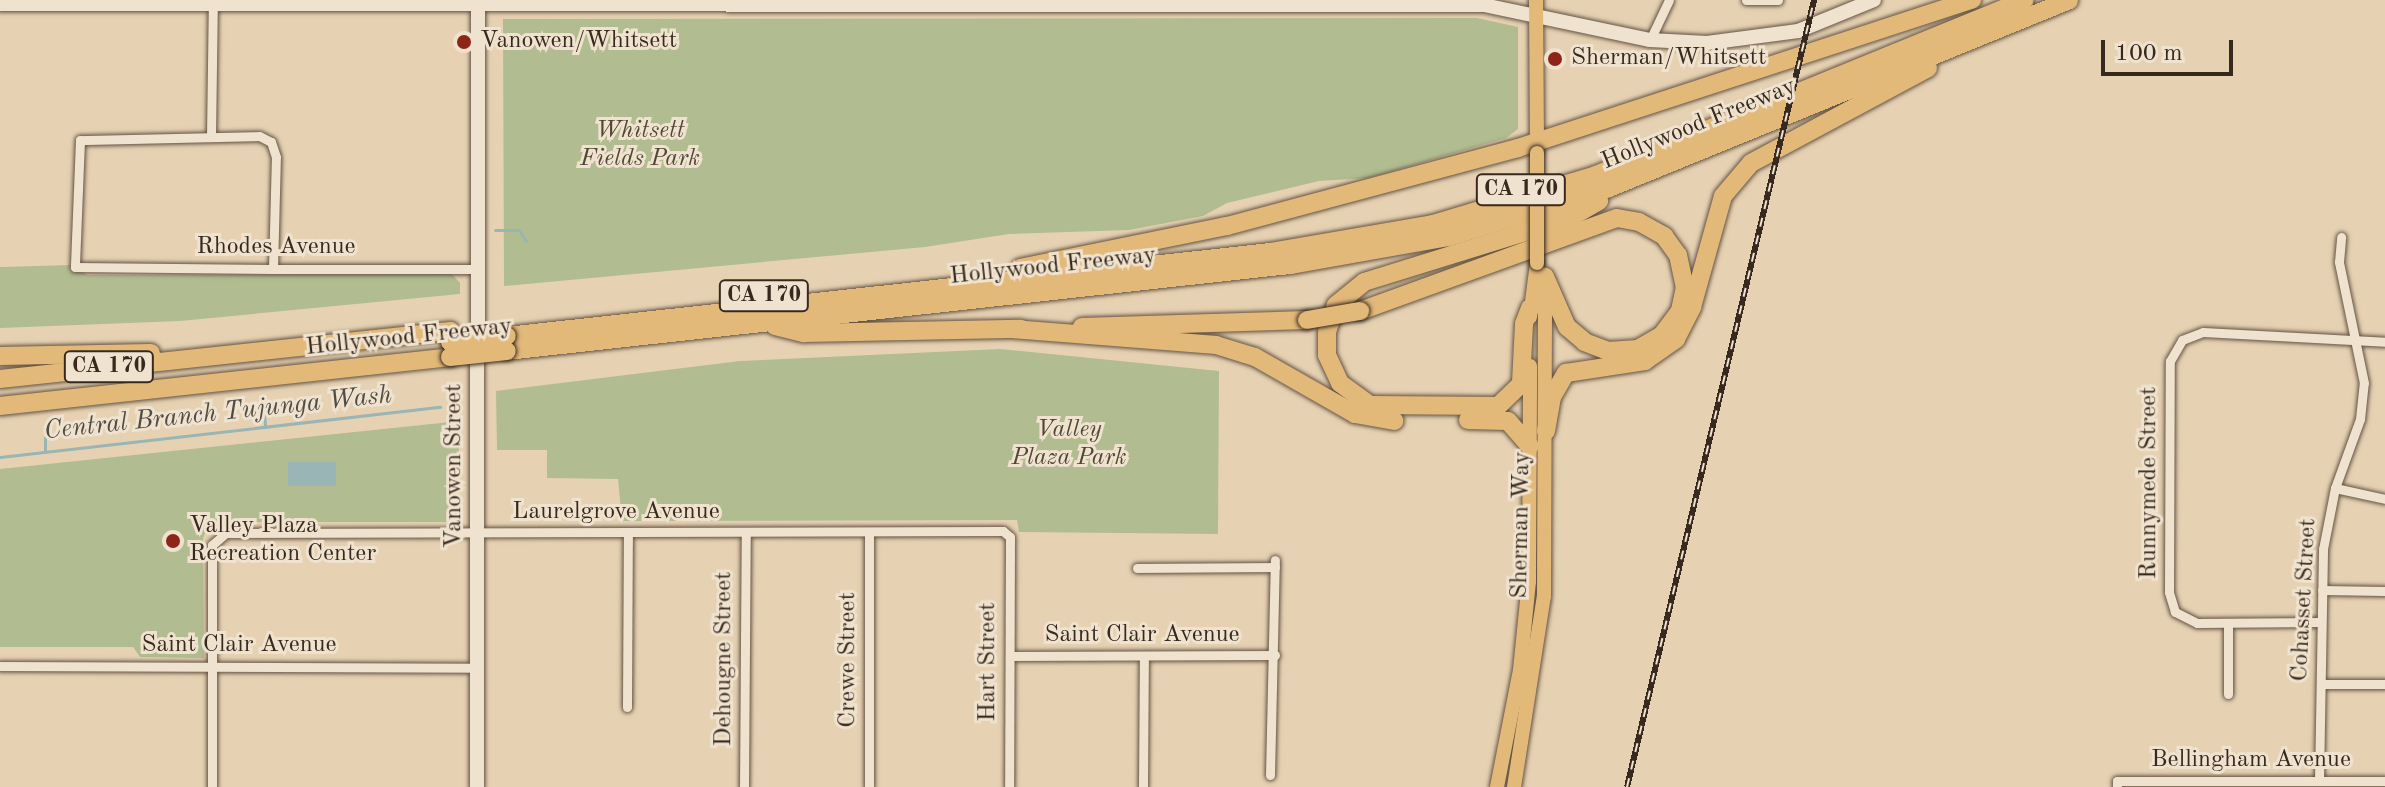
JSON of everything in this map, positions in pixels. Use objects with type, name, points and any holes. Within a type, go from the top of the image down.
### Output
[{"type":"highway","points":[[1020,268],[1227,226],[1537,148],[1972,0]]},
{"type":"highway","name":"Hollywood Freeway","points":[[0,379],[218,355],[450,344],[507,338],[1020,268],[1344,231],[1501,196],[1573,174],[1993,0]]},
{"type":"highway","points":[[507,338],[1270,252],[1433,224],[1585,179],[2025,0]]},
{"type":"highway","points":[[507,338],[1252,261],[1397,240],[1573,192],[2045,0]]},
{"type":"highway","name":"Hollywood Freeway","points":[[0,406],[450,344],[762,323],[1392,250],[1502,224],[1648,172],[2069,0]]},
{"type":"highway","points":[[1546,431],[1552,397],[1566,373],[1645,361],[1676,339],[1692,307],[1723,196],[1751,163],[2002,26]]},
{"type":"highway","points":[[1530,308],[1524,324],[1521,384],[1498,406],[1370,405],[1340,383],[1327,355],[1328,323],[1353,287],[1568,219],[1648,172]]},
{"type":"highway","points":[[762,323],[804,333],[1307,320],[1360,311],[1617,218],[1639,222],[1664,236],[1678,255],[1685,287],[1680,311],[1662,335],[1638,349],[1608,351],[1585,342],[1567,327],[1541,270]]},
{"type":"highway","points":[[1012,329],[1216,345],[1264,362],[1355,414],[1400,421],[1508,421],[1530,446]]},
{"type":"highway","points":[[0,391],[450,344]]},
{"type":"highway","points":[[0,398],[450,344]]},
{"type":"highway","points":[[0,356],[218,355]]},
{"type":"main road","points":[[0,4],[1271,2],[1484,5],[1536,7],[1650,40],[1762,39],[1822,23],[1874,0]]},
{"type":"main road","name":"Vanowen Street","points":[[477,787],[478,2]]},
{"type":"main road","name":"Sherman Way","points":[[1514,787],[1535,674],[1532,638],[1546,431],[1536,7]]},
{"type":"main road","name":"Sherman Way","points":[[1536,582],[1530,446],[1530,308],[1541,270]]},
{"type":"main road","name":"Sherman Way","points":[[1497,787],[1520,670],[1532,638]]},
{"type":"main road","points":[[1520,670],[1535,674]]},
{"type":"street","points":[[1650,40],[1669,0]]},
{"type":"street","points":[[1746,0],[1778,0]]},
{"type":"street","points":[[213,2],[211,137],[259,136],[271,142],[276,157],[273,269]]},
{"type":"street","name":"Rhodes Avenue","points":[[211,137],[80,140],[75,267],[478,269]]},
{"type":"street","name":"Cohasset Street","points":[[2319,781],[2322,590],[2335,488],[2361,409],[2358,344],[2339,262],[2341,237]]},
{"type":"street","name":"Runnymede Street","points":[[2228,623],[2187,621],[2171,605],[2170,361],[2182,340],[2203,332],[2358,344]]},
{"type":"street","points":[[2358,344],[2385,342]]},
{"type":"street","points":[[2335,488],[2385,499]]},
{"type":"street","name":"Laurelgrove Avenue","points":[[212,666],[212,545],[220,535],[1003,531],[1010,537]]},
{"type":"street","name":"Dehougne Street","points":[[744,787],[746,532]]},
{"type":"street","name":"Crewe Street","points":[[869,532],[869,787]]},
{"type":"street","points":[[627,707],[628,533]]},
{"type":"street","name":"Hart Street","points":[[1009,787],[1010,537]]},
{"type":"street","points":[[1137,568],[1275,563],[1270,775]]},
{"type":"street","points":[[2322,590],[2385,591]]},
{"type":"street","points":[[2228,694],[2228,623],[2320,622]]},
{"type":"street","name":"Saint Clair Avenue","points":[[1010,656],[1275,655]]},
{"type":"street","points":[[1143,787],[1144,656]]},
{"type":"street","name":"Saint Clair Avenue","points":[[0,666],[477,668]]},
{"type":"street","points":[[212,666],[212,787]]},
{"type":"street","points":[[2321,684],[2385,684]]},
{"type":"street","name":"Bellingham Avenue","points":[[2117,784],[2385,781]]},
{"type":"green space","name":"Whitsett Fields Park","points":[[1477,18],[1518,27],[1518,129],[1506,138],[1369,178],[1319,181],[1227,203],[1203,216],[1129,230],[1009,234],[925,247],[504,286],[503,19]]},
{"type":"green space","points":[[72,265],[87,275],[452,274],[460,283],[460,294],[180,321],[0,328],[0,267]]},
{"type":"green space","name":"Valley Plaza Park","points":[[1000,349],[1219,371],[1218,534],[1019,532],[1017,520],[622,521],[618,479],[547,478],[547,450],[497,450],[496,391],[740,361]]},
{"type":"green space","points":[[460,421],[456,522],[222,522],[208,527],[203,538],[204,658],[140,657],[133,647],[0,647],[0,469]]},
{"type":"water","points":[[288,462],[336,462],[336,486],[288,486]]},
{"type":"waterway","points":[[495,230],[519,230],[526,241]]},
{"type":"waterway","name":"Central Branch Tujunga Wash","points":[[0,457],[440,407]]},
{"type":"waterway","points":[[264,411],[265,427]]},
{"type":"waterway","points":[[45,437],[45,452]]},
{"type":"railway","points":[[1627,787],[1814,0]]},
{"type":"place","name":"Vanowen/Whitsett","points":[[464,42]]},
{"type":"place","name":"Sherman/Whitsett","points":[[1555,59]]},
{"type":"place","name":"Valley Plaza Recreation Center","points":[[173,541]]}]
